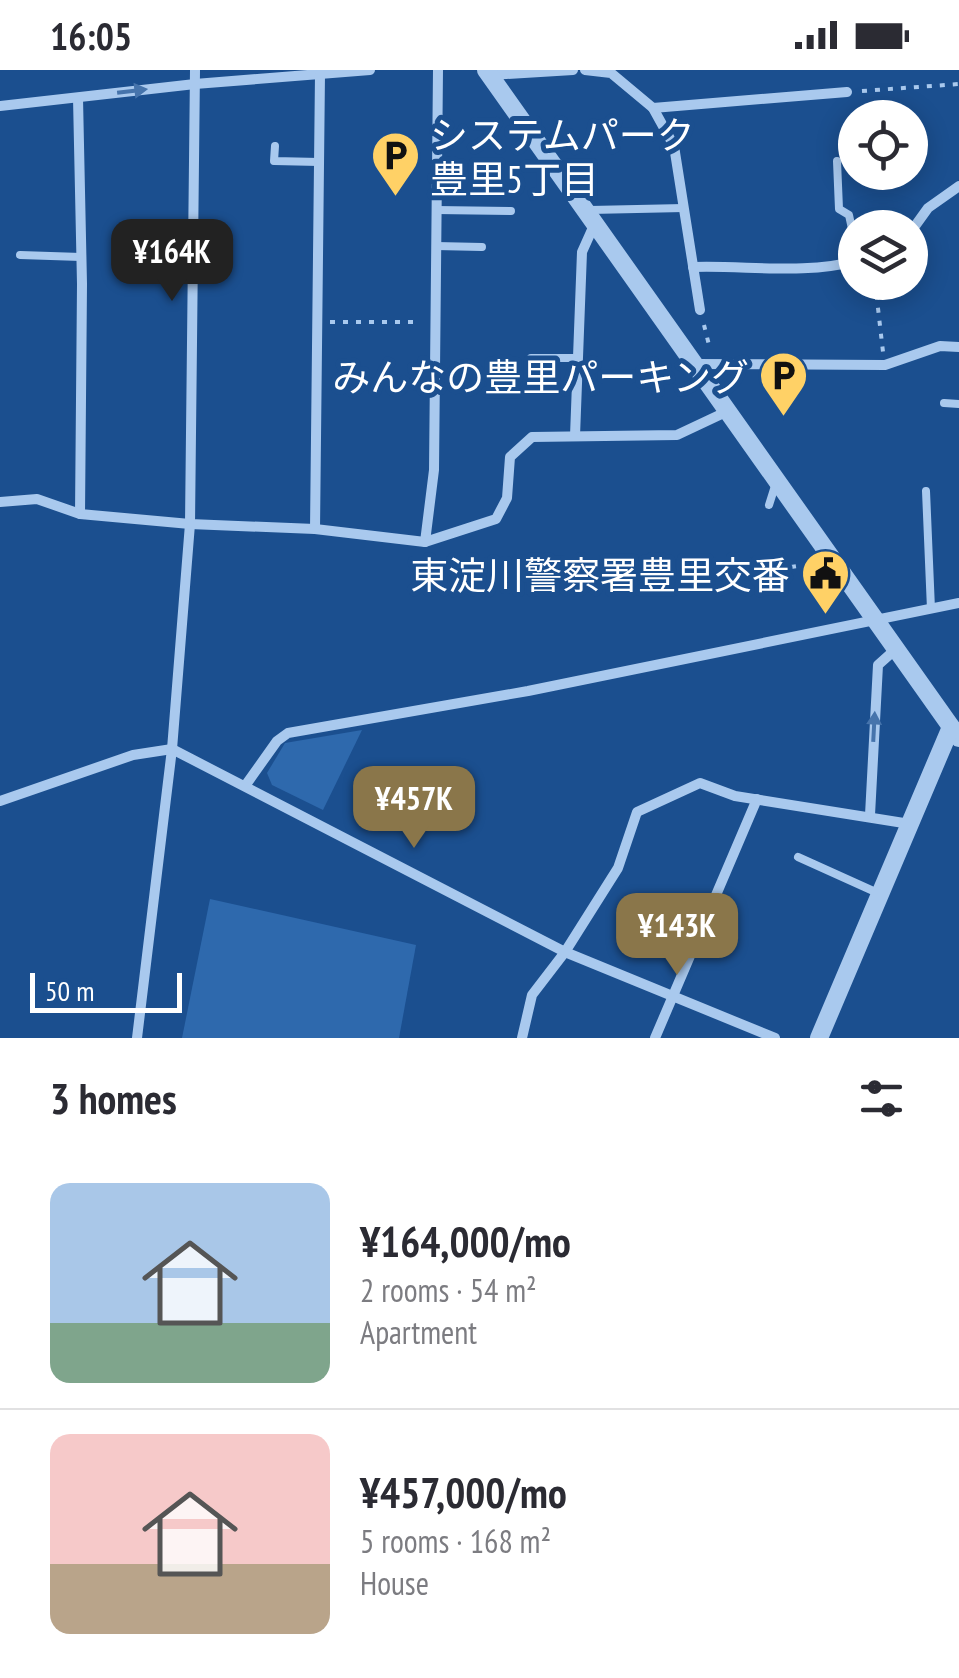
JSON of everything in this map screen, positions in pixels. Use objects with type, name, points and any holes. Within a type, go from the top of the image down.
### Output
[{"type":"street","points":[[137,1038],[172,750],[190,524],[195,70]]},
{"type":"street","points":[[0,106],[195,84],[370,70]]},
{"type":"street","points":[[425,542],[434,470],[438,70]]},
{"type":"street","points":[[488,72],[572,70]]},
{"type":"street","points":[[585,70],[611,73],[653,108],[674,146],[700,310]]},
{"type":"street","points":[[488,72],[590,216],[704,364],[729,411],[955,733],[910,824],[819,1038]]},
{"type":"street","points":[[316,529],[320,74]]},
{"type":"street","points":[[653,108],[847,92]]},
{"type":"street","points":[[78,98],[80,514]]},
{"type":"street","points":[[927,210],[959,186]]},
{"type":"street","points":[[575,436],[582,252],[590,216]]},
{"type":"street","points":[[693,267],[772,266],[810,270],[838,264]]},
{"type":"street","points":[[704,364],[885,365],[940,346],[959,348]]},
{"type":"street","points":[[0,502],[38,500],[80,514],[190,524],[316,529],[425,542],[496,519],[507,498],[510,457],[532,437],[677,434],[729,411]]},
{"type":"street","points":[[245,786],[277,740],[288,733],[528,690],[959,603]]},
{"type":"street","points":[[870,816],[878,665],[897,648]]},
{"type":"street","points":[[0,801],[133,755],[172,750],[565,952],[774,1038]]},
{"type":"street","points":[[522,1038],[532,994],[565,952],[618,868],[636,812],[700,782],[736,796],[910,824]]},
{"type":"street","points":[[655,1038],[757,799]]},
{"type":"lane","points":[[274,146],[274,161],[319,162]]},
{"type":"lane","points":[[590,216],[684,208]]},
{"type":"lane","points":[[436,210],[511,211]]},
{"type":"lane","points":[[436,246],[482,247]]},
{"type":"lane","points":[[20,255],[81,257]]},
{"type":"lane","points":[[530,358],[578,358]]},
{"type":"lane","points":[[944,403],[959,404]]},
{"type":"lane","points":[[769,505],[777,480]]},
{"type":"lane","points":[[926,492],[931,609]]},
{"type":"lane","points":[[798,857],[880,894]]},
{"type":"path","points":[[847,92],[959,84]]},
{"type":"path","points":[[877,300],[885,365]]},
{"type":"path","points":[[700,310],[704,364]]},
{"type":"path","points":[[318,322],[435,322]]},
{"type":"path","points":[[791,567],[820,562]]},
{"type":"shaded area","points":[[362,730],[323,810],[272,785],[267,773],[285,743]]},
{"type":"shaded area","points":[[210,899],[416,945],[399,1038],[182,1038]]},
{"type":"place","name":"システムパーク 豊里5丁目","points":[[395,198]]},
{"type":"place","name":"みんなの豊里パーキング","points":[[784,418]]},
{"type":"place","name":"東淀川警察署豊里交番","points":[[825,616]]}]
